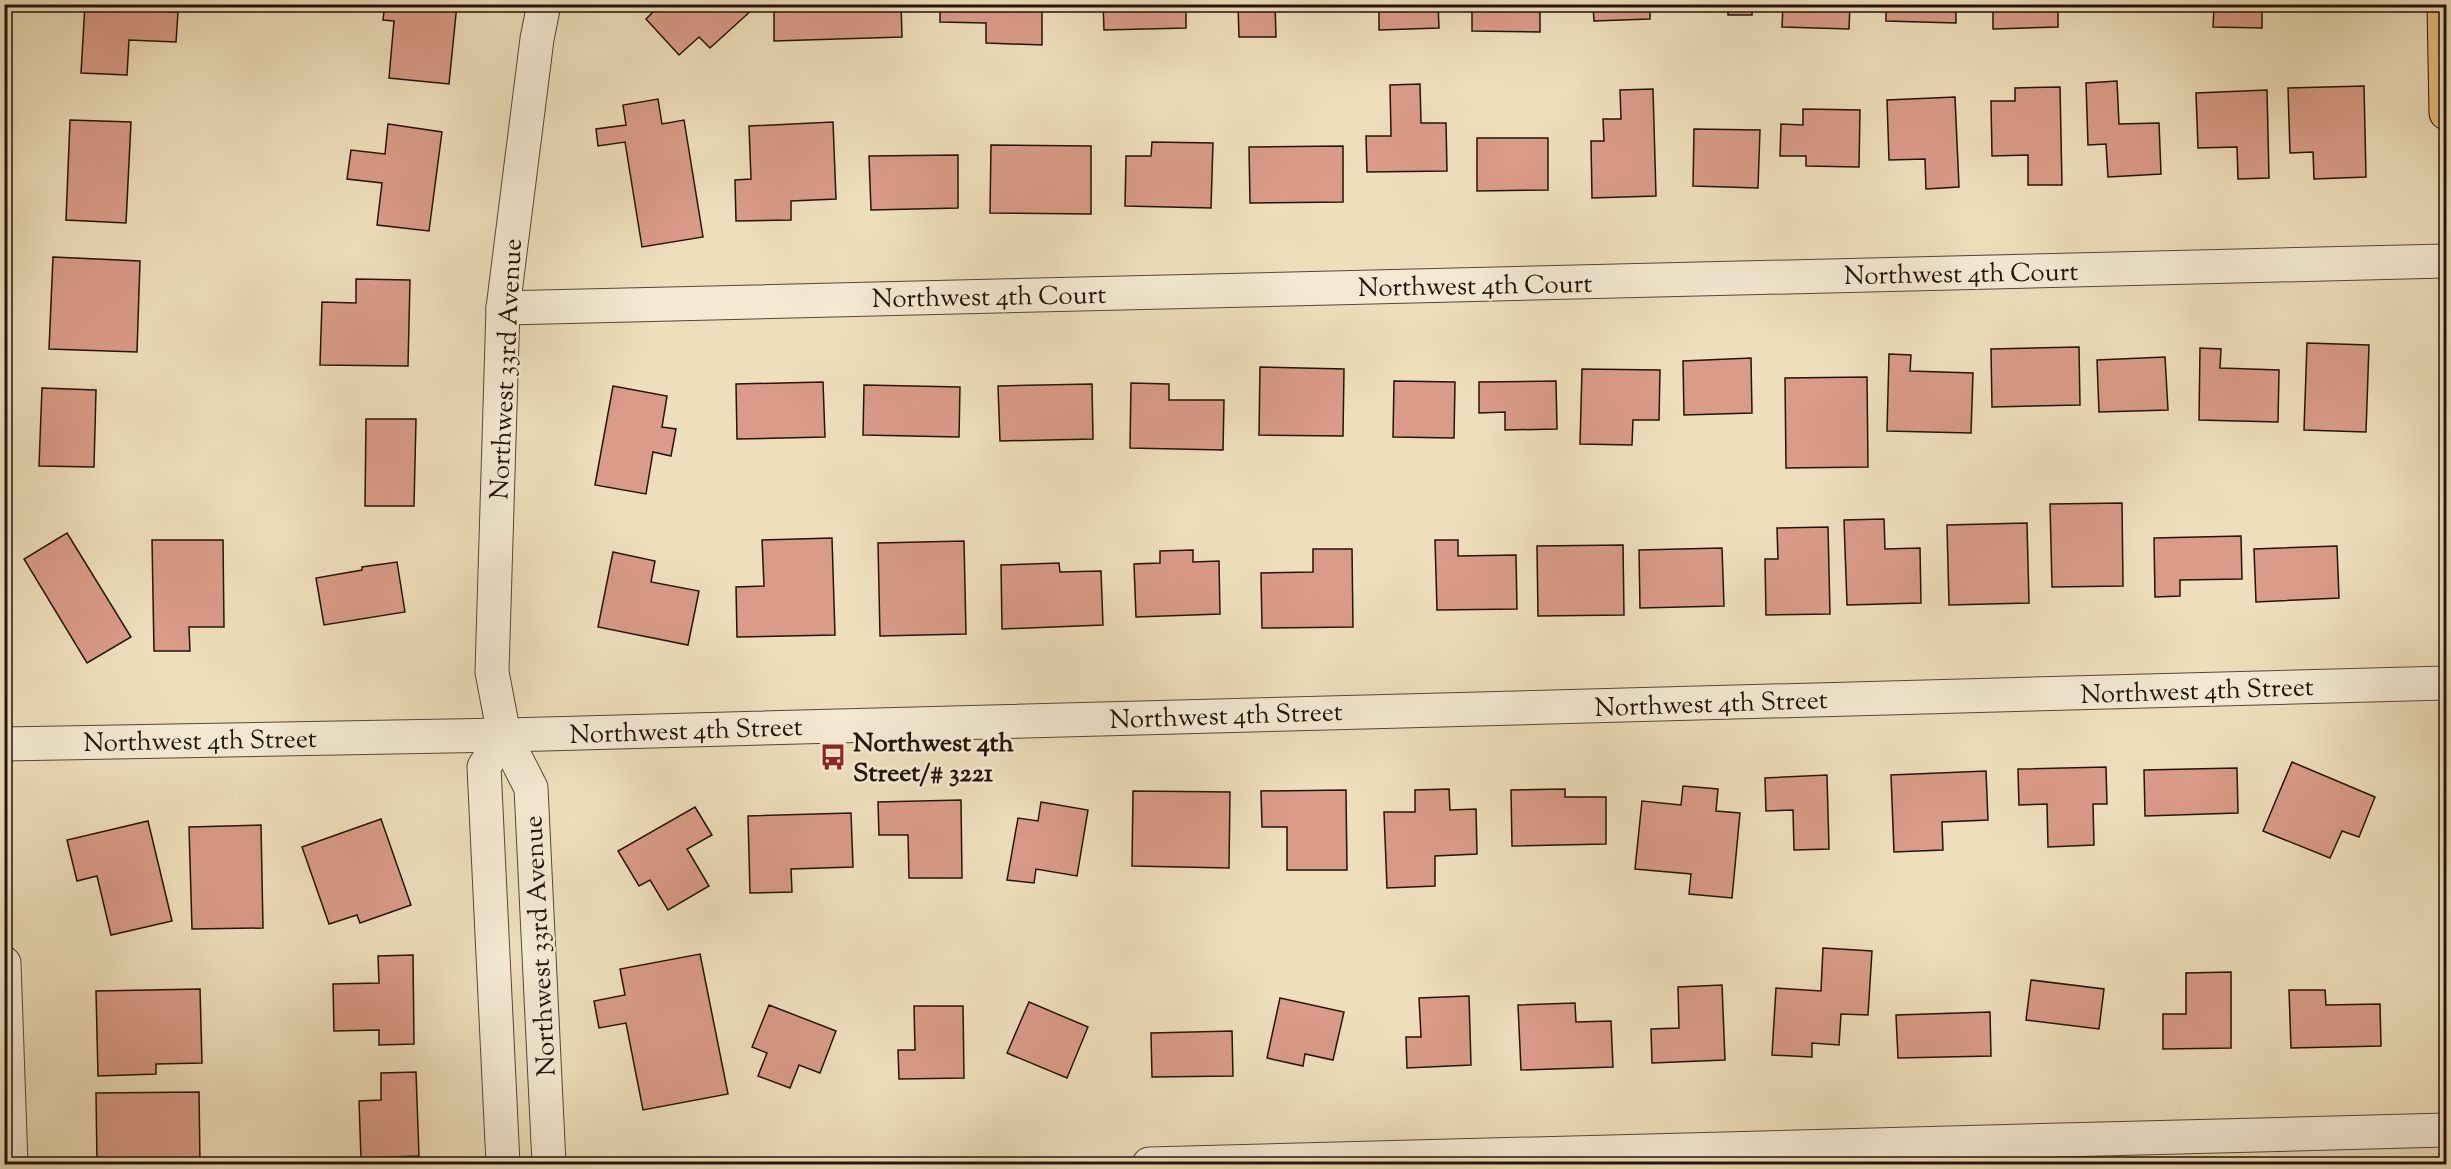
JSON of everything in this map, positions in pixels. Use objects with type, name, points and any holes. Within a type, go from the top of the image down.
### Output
[{"type":"main road","points":[[2444,4],[2446,113]]},
{"type":"street","name":"Northwest 33rd Avenue","points":[[544,4],[537,39],[503,308],[492,672],[504,735],[531,788],[549,1164]]},
{"type":"street","name":"Northwest 4th Court","points":[[503,308],[2446,261]]},
{"type":"street","name":"Northwest 4th Street","points":[[4,744],[504,735],[2446,683]]},
{"type":"street","name":"Northwest 33rd Avenue","points":[[503,1164],[484,767],[504,735]]},
{"type":"street","points":[[4,963],[11,1164]]},
{"type":"street","points":[[1149,1164],[2446,1130]]},
{"type":"building","points":[[85,4],[139,4],[138,10],[178,12],[176,42],[129,40],[127,75],[81,73]]},
{"type":"building","points":[[385,4],[457,4],[449,84],[389,78],[394,21],[383,20]]},
{"type":"building","points":[[661,4],[750,4],[754,8],[710,48],[699,37],[679,55],[646,19]]},
{"type":"building","points":[[802,4],[901,4],[902,37],[774,41],[774,7]]},
{"type":"building","points":[[940,4],[1042,4],[1042,45],[986,43],[986,23],[940,22]]},
{"type":"building","points":[[1103,4],[1186,4],[1186,28],[1104,30]]},
{"type":"building","points":[[1238,4],[1275,4],[1276,37],[1239,37]]},
{"type":"building","points":[[1379,4],[1438,4],[1439,28],[1379,30]]},
{"type":"building","points":[[1472,4],[1540,4],[1540,32],[1472,31]]},
{"type":"building","points":[[1564,4],[1650,4],[1650,19],[1594,21],[1593,5]]},
{"type":"building","points":[[1728,4],[1752,4],[1752,15],[1728,15]]},
{"type":"building","points":[[1783,4],[1850,4],[1849,29],[1782,27]]},
{"type":"building","points":[[1886,4],[1956,4],[1956,23],[1886,21]]},
{"type":"building","points":[[1993,4],[2058,4],[2058,27],[1993,29]]},
{"type":"building","points":[[2197,4],[2262,4],[2262,28],[2213,27],[2214,8],[2197,7]]},
{"type":"building","points":[[2291,4],[2365,4],[2365,5],[2291,7]]},
{"type":"building","points":[[2117,81],[2119,124],[2159,123],[2161,174],[2108,177],[2106,144],[2088,145],[2086,83]]},
{"type":"building","points":[[1420,84],[1421,123],[1446,123],[1447,171],[1367,172],[1366,136],[1391,136],[1390,85]]},
{"type":"building","points":[[2364,86],[2366,177],[2314,179],[2313,152],[2290,153],[2288,88]]},
{"type":"building","points":[[2060,87],[2062,185],[2028,185],[2028,155],[1992,156],[1991,101],[2015,101],[2015,88]]},
{"type":"building","points":[[1653,89],[1656,196],[1592,198],[1591,141],[1604,141],[1603,119],[1621,119],[1620,90]]},
{"type":"building","points":[[2267,90],[2269,178],[2238,179],[2237,147],[2198,148],[2196,93]]},
{"type":"building","points":[[1955,97],[1959,187],[1926,189],[1925,159],[1889,160],[1887,100]]},
{"type":"building","points":[[658,99],[662,124],[684,120],[703,237],[642,247],[625,142],[598,146],[596,129],[626,125],[623,105]]},
{"type":"building","points":[[1803,109],[1860,110],[1859,167],[1806,166],[1806,156],[1780,156],[1781,124],[1803,125]]},
{"type":"building","points":[[70,120],[131,122],[126,223],[66,220]]},
{"type":"building","points":[[833,122],[836,199],[791,201],[791,220],[736,221],[735,180],[751,179],[749,126]]},
{"type":"building","points":[[388,124],[442,132],[429,231],[377,225],[382,183],[347,179],[351,150],[385,154]]},
{"type":"building","points":[[1694,129],[1760,130],[1758,188],[1693,186]]},
{"type":"building","points":[[1477,138],[1548,138],[1548,190],[1477,191]]},
{"type":"building","points":[[1152,142],[1213,143],[1211,208],[1125,206],[1126,156],[1151,156]]},
{"type":"building","points":[[991,145],[1091,146],[1091,214],[990,213]]},
{"type":"building","points":[[1343,146],[1343,202],[1250,203],[1249,147]]},
{"type":"building","points":[[958,155],[958,208],[871,210],[869,156]]},
{"type":"building","points":[[53,257],[140,261],[137,352],[49,349]]},
{"type":"building","points":[[356,279],[410,280],[408,366],[320,365],[322,302],[356,303]]},
{"type":"building","points":[[2307,343],[2369,345],[2366,432],[2304,430]]},
{"type":"building","points":[[2079,347],[2080,405],[1992,407],[1991,349]]},
{"type":"building","points":[[2200,348],[2221,349],[2220,368],[2279,370],[2278,422],[2199,420]]},
{"type":"building","points":[[1889,354],[1911,355],[1910,371],[1973,373],[1971,433],[1887,431]]},
{"type":"building","points":[[2165,357],[2168,410],[2099,412],[2097,360]]},
{"type":"building","points":[[1751,358],[1752,413],[1684,415],[1683,361]]},
{"type":"building","points":[[1260,367],[1344,369],[1343,436],[1259,435]]},
{"type":"building","points":[[1582,369],[1660,370],[1659,420],[1633,420],[1632,445],[1580,444]]},
{"type":"building","points":[[1867,377],[1868,467],[1786,468],[1785,378]]},
{"type":"building","points":[[1394,381],[1455,382],[1454,438],[1393,437]]},
{"type":"building","points":[[1556,381],[1557,429],[1505,430],[1505,412],[1479,413],[1479,382]]},
{"type":"building","points":[[823,382],[825,437],[737,439],[736,384]]},
{"type":"building","points":[[1131,383],[1169,384],[1169,400],[1224,400],[1223,450],[1130,448]]},
{"type":"building","points":[[1092,384],[1093,439],[1000,441],[998,386]]},
{"type":"building","points":[[864,385],[960,387],[959,437],[863,435]]},
{"type":"building","points":[[613,386],[667,396],[662,427],[676,429],[671,456],[653,452],[646,494],[595,485]]},
{"type":"building","points":[[42,388],[96,390],[94,467],[39,466]]},
{"type":"building","points":[[366,419],[416,419],[414,506],[365,506]]},
{"type":"building","points":[[2122,503],[2123,586],[2052,587],[2050,504]]},
{"type":"building","points":[[1884,519],[1885,549],[1920,548],[1921,603],[1847,605],[1844,520]]},
{"type":"building","points":[[2027,523],[2029,603],[1949,605],[1947,525]]},
{"type":"building","points":[[1828,527],[1830,614],[1766,615],[1765,559],[1778,559],[1777,528]]},
{"type":"building","points":[[67,533],[131,637],[87,663],[24,559]]},
{"type":"building","points":[[2241,536],[2242,579],[2180,580],[2180,596],[2155,597],[2154,538]]},
{"type":"building","points":[[832,538],[835,635],[737,637],[736,587],[764,586],[762,540]]},
{"type":"building","points":[[152,540],[223,540],[224,627],[189,627],[190,651],[154,651]]},
{"type":"building","points":[[1435,540],[1458,540],[1458,556],[1516,555],[1517,609],[1437,610]]},
{"type":"building","points":[[964,541],[966,634],[880,636],[878,543]]},
{"type":"building","points":[[1623,545],[1624,615],[1538,616],[1537,546]]},
{"type":"building","points":[[2337,546],[2339,598],[2256,602],[2254,549]]},
{"type":"building","points":[[1722,548],[1724,606],[1640,608],[1639,550]]},
{"type":"building","points":[[1313,549],[1352,549],[1353,627],[1262,628],[1261,573],[1313,572]]},
{"type":"building","points":[[1193,550],[1193,562],[1219,561],[1220,614],[1136,617],[1134,564],[1160,563],[1160,551]]},
{"type":"building","points":[[613,552],[655,561],[651,582],[699,591],[688,645],[598,627]]},
{"type":"building","points":[[397,562],[405,612],[324,625],[316,578],[362,570],[362,567]]},
{"type":"building","points":[[1059,563],[1060,572],[1101,571],[1103,625],[1002,629],[1001,565]]},
{"type":"building","points":[[2292,762],[2375,797],[2359,837],[2342,831],[2330,858],[2263,831]]},
{"type":"building","points":[[2106,767],[2107,804],[2093,804],[2094,845],[2048,847],[2047,804],[2019,805],[2018,769]]},
{"type":"building","points":[[2237,768],[2238,813],[2145,816],[2144,770]]},
{"type":"building","points":[[1986,771],[1988,820],[1942,822],[1943,850],[1894,852],[1891,775]]},
{"type":"building","points":[[1827,775],[1829,849],[1794,850],[1793,810],[1766,811],[1765,778]]},
{"type":"building","points":[[1683,786],[1718,789],[1716,811],[1740,813],[1732,898],[1689,894],[1691,874],[1635,869],[1642,801],[1681,805]]},
{"type":"building","points":[[1449,789],[1450,810],[1476,809],[1477,854],[1435,856],[1435,886],[1387,888],[1384,812],[1415,812],[1415,790]]},
{"type":"building","points":[[1565,789],[1565,797],[1606,797],[1606,844],[1512,846],[1511,790]]},
{"type":"building","points":[[1346,790],[1347,870],[1287,870],[1287,827],[1262,827],[1261,791]]},
{"type":"building","points":[[1133,791],[1230,792],[1229,868],[1132,866]]},
{"type":"building","points":[[961,800],[962,878],[909,878],[908,835],[879,835],[878,802]]},
{"type":"building","points":[[1041,802],[1088,810],[1077,876],[1036,869],[1034,883],[1007,880],[1018,818],[1038,821]]},
{"type":"building","points":[[695,807],[712,835],[687,849],[709,886],[668,910],[650,880],[639,886],[618,851]]},
{"type":"building","points":[[851,813],[853,867],[791,869],[792,892],[750,893],[748,816]]},
{"type":"building","points":[[381,819],[411,905],[360,923],[357,915],[329,924],[302,847]]},
{"type":"building","points":[[148,821],[172,921],[111,935],[97,876],[77,881],[67,840]]},
{"type":"building","points":[[261,825],[263,928],[192,929],[189,827]]},
{"type":"building","points":[[1823,948],[1872,951],[1868,1015],[1841,1014],[1839,1045],[1812,1043],[1812,1057],[1772,1055],[1776,988],[1821,991]]},
{"type":"building","points":[[700,954],[728,1094],[643,1110],[626,1023],[599,1028],[594,1001],[625,995],[620,969]]},
{"type":"building","points":[[413,955],[414,1044],[379,1045],[379,1030],[334,1031],[333,984],[379,983],[378,956]]},
{"type":"building","points":[[2231,972],[2231,1048],[2163,1049],[2163,1014],[2186,1014],[2186,973]]},
{"type":"building","points":[[2031,980],[2104,989],[2099,1029],[2026,1020]]},
{"type":"building","points":[[1722,985],[1725,1060],[1652,1063],[1651,1029],[1679,1028],[1678,987]]},
{"type":"building","points":[[200,989],[202,1063],[156,1064],[156,1074],[98,1076],[96,991]]},
{"type":"building","points":[[2289,990],[2325,990],[2326,1005],[2380,1004],[2381,1046],[2291,1048]]},
{"type":"building","points":[[1469,996],[1471,1065],[1407,1068],[1406,1037],[1421,1037],[1419,998]]},
{"type":"building","points":[[1280,998],[1344,1012],[1333,1060],[1305,1054],[1303,1066],[1267,1058]]},
{"type":"building","points":[[1029,1002],[1088,1027],[1067,1078],[1007,1053]]},
{"type":"building","points":[[1575,1003],[1576,1022],[1611,1021],[1613,1067],[1521,1070],[1518,1005]]},
{"type":"building","points":[[769,1005],[836,1031],[820,1073],[799,1065],[790,1088],[758,1076],[767,1053],[752,1047]]},
{"type":"building","points":[[914,1006],[963,1006],[964,1078],[899,1079],[898,1050],[915,1050]]},
{"type":"building","points":[[1990,1012],[1991,1056],[1898,1058],[1896,1015]]},
{"type":"building","points":[[1232,1031],[1233,1076],[1152,1077],[1151,1033]]},
{"type":"building","points":[[416,1072],[419,1156],[361,1158],[359,1101],[381,1100],[381,1073]]},
{"type":"building","points":[[199,1092],[200,1164],[97,1164],[96,1093]]},
{"type":"place","name":"Northwest 4th Street/# 3221","points":[[833,757]]}]
